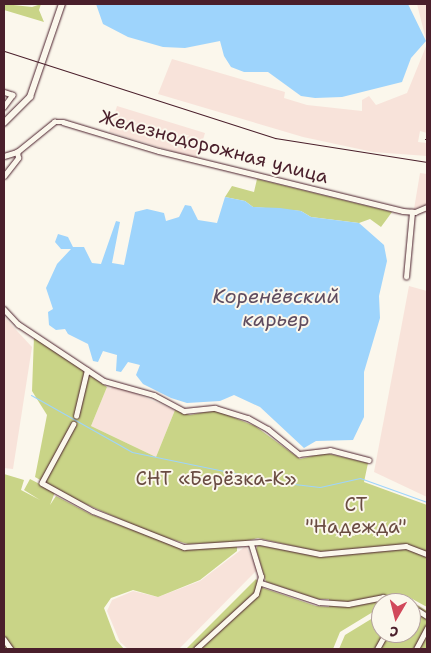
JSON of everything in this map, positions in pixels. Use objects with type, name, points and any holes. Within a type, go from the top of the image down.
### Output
[{"type":"main road","points":[[4,123],[22,108],[40,72],[62,4]]},
{"type":"street","points":[[4,92],[14,95],[4,107]]},
{"type":"street","name":"Железнодорожная улица","points":[[4,156],[17,152],[49,125],[63,122],[159,151],[412,212]]},
{"type":"street","points":[[4,176],[18,158],[17,152]]},
{"type":"street","points":[[406,277],[412,212],[427,207]]},
{"type":"street","points":[[4,309],[18,324],[104,381],[154,395],[184,411],[215,408],[252,420],[299,454],[330,450],[369,460]]},
{"type":"street","points":[[76,416],[87,370]]},
{"type":"street","points":[[74,424],[42,483],[93,511],[184,547],[272,543],[320,554],[406,546],[427,554]]},
{"type":"street","points":[[251,544],[261,583]]},
{"type":"street","points":[[261,583],[319,602],[348,604],[371,599]]},
{"type":"street","points":[[196,649],[241,610],[261,583]]},
{"type":"street","points":[[416,649],[427,628]]},
{"type":"street","points":[[4,639],[12,649]]},
{"type":"shaded area","points":[[417,4],[427,4],[427,44]]},
{"type":"shaded area","points":[[427,44],[427,133],[420,131],[418,142],[427,143],[427,156],[373,152],[303,137],[158,94],[172,59],[285,92],[284,98],[307,105],[362,111],[362,100],[369,96],[376,105],[407,93]]},
{"type":"shaded area","points":[[117,106],[205,133],[197,159],[109,132]]},
{"type":"shaded area","points":[[420,173],[427,174],[427,204],[414,209]]},
{"type":"shaded area","points":[[409,286],[427,291],[427,497],[374,472]]},
{"type":"shaded area","points":[[4,317],[32,347],[13,469],[4,468]]},
{"type":"shaded area","points":[[113,384],[175,410],[156,457],[91,426],[107,387],[111,389]]},
{"type":"shaded area","points":[[246,546],[257,570],[179,649],[128,649],[120,642],[107,611],[112,600],[133,591],[158,597],[200,581]]},
{"type":"green space","points":[[4,4],[32,7],[41,4],[39,10],[44,22],[4,10]]},
{"type":"green space","points":[[257,179],[392,212],[381,227],[370,219],[359,223],[311,217],[301,211],[253,207],[245,201],[225,197],[232,186],[254,192]]},
{"type":"green space","name":"СНТ «Берёзка-К»","points":[[34,336],[107,387],[91,426],[156,457],[175,410],[190,415],[215,410],[255,426],[300,459],[325,453],[368,463],[364,482],[427,505],[427,552],[407,545],[319,552],[258,538],[243,542],[188,544],[156,535],[72,498],[35,477],[47,415],[32,391]]},
{"type":"green space","points":[[4,474],[24,480],[21,490],[40,500],[24,490],[30,479],[55,492],[50,505],[56,496],[90,514],[184,549],[237,546],[237,551],[200,580],[158,597],[133,590],[111,598],[104,608],[116,640],[124,649],[4,649]]},
{"type":"green space","points":[[258,545],[321,557],[407,548],[427,555],[427,607],[421,604],[421,593],[371,593],[371,613],[340,632],[333,649],[186,649],[256,579],[263,588],[316,606],[329,607],[329,599],[317,599],[266,582],[256,549]]},
{"type":"green space","points":[[421,607],[427,611],[427,649],[339,649],[345,635],[371,619],[371,643],[421,643]]},
{"type":"water","points":[[96,4],[408,4],[426,41],[411,58],[402,82],[342,97],[315,98],[301,96],[268,72],[244,72],[231,67],[224,56],[220,41],[185,48],[163,47],[128,37],[103,24]]},
{"type":"water","name":"Коренёвский карьер","points":[[225,197],[245,201],[253,207],[301,211],[311,217],[359,223],[384,245],[387,261],[379,296],[380,318],[364,372],[364,417],[353,440],[316,441],[304,448],[260,407],[234,395],[220,401],[187,403],[171,398],[143,384],[136,375],[140,365],[128,362],[121,372],[116,371],[117,355],[103,351],[98,362],[93,361],[88,344],[68,334],[65,329],[56,330],[49,325],[48,312],[53,309],[46,288],[57,264],[71,249],[61,249],[55,242],[58,234],[68,237],[73,247],[84,247],[92,263],[101,264],[116,221],[120,222],[112,263],[124,265],[135,212],[147,209],[164,213],[166,221],[179,217],[185,205],[191,206],[198,220],[217,223]]},
{"type":"waterway","points":[[31,395],[132,452],[277,482],[320,487],[360,478],[427,502]]},
{"type":"railway","points":[[4,51],[275,138],[427,162]]},
{"type":"park label","name":"СТ \"Надежда\"","points":[[356,516]]}]
